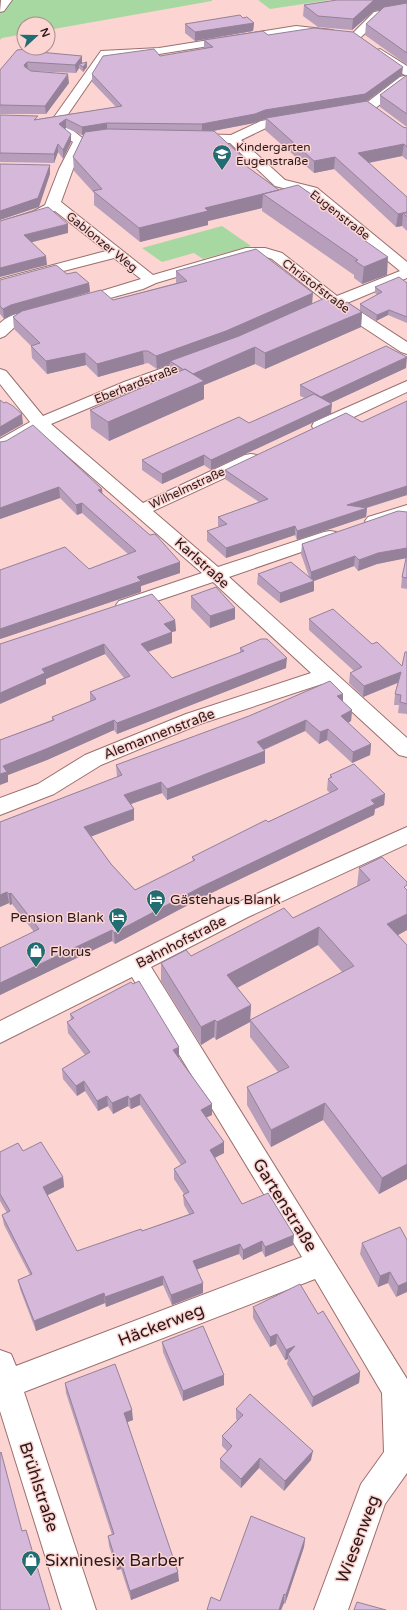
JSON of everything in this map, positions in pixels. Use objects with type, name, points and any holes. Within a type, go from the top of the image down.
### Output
[{"type":"street","points":[[0,9],[7,0]]},
{"type":"street","points":[[356,36],[378,14],[407,9]]},
{"type":"street","points":[[58,120],[106,53],[159,51],[296,29],[356,36],[407,72]]},
{"type":"street","points":[[70,78],[86,79]]},
{"type":"street","points":[[330,113],[369,107],[407,78]]},
{"type":"street","points":[[369,107],[382,116]]},
{"type":"street","points":[[177,138],[233,139],[265,124],[309,116]]},
{"type":"street","points":[[44,120],[58,120]]},
{"type":"street","points":[[58,120],[65,132],[80,140],[93,138]]},
{"type":"street","name":"Eugenstraße","points":[[233,139],[280,183],[312,191],[407,268]]},
{"type":"street","points":[[0,226],[39,214],[50,208],[54,203],[66,169],[80,140]]},
{"type":"street","points":[[51,168],[66,169]]},
{"type":"street","name":"Gablonzer Weg","points":[[54,203],[115,253],[151,280]]},
{"type":"street","name":"Christofstraße","points":[[151,280],[246,252],[265,252],[277,256],[335,302],[407,349]]},
{"type":"street","points":[[0,285],[4,282],[115,253]]},
{"type":"street","points":[[308,314],[407,273]]},
{"type":"street","points":[[0,333],[3,328],[17,319],[138,286],[151,280]]},
{"type":"street","name":"Eberhardstraße","points":[[0,446],[40,423],[130,385],[210,356]]},
{"type":"street","name":"Karlstraße","points":[[0,374],[40,423],[216,575],[407,750]]},
{"type":"street","points":[[307,433],[407,386]]},
{"type":"street","name":"Wilhelmstraße","points":[[142,510],[264,453]]},
{"type":"street","points":[[112,610],[407,510]]},
{"type":"street","name":"Alemannenstraße","points":[[0,807],[46,789],[93,760],[193,719],[325,676]]},
{"type":"street","name":"Bahnhofstraße","points":[[0,1033],[240,912],[407,835]]},
{"type":"street","name":"Gartenstraße","points":[[137,965],[321,1263],[397,1390],[404,1457]]},
{"type":"street","name":"Häckerweg","points":[[2,1378],[321,1263]]},
{"type":"street","name":"Brühlstraße","points":[[2,1378],[79,1610]]},
{"type":"street","name":"Wiesenweg","points":[[331,1610],[372,1495],[404,1457]]},
{"type":"green space","points":[[0,0],[212,0],[56,29],[56,16],[16,16],[16,35],[2,38],[0,40]]},
{"type":"green space","points":[[258,0],[330,0],[270,9]]},
{"type":"green space","points":[[222,226],[251,246],[203,259],[194,253],[162,262],[142,248]]},
{"type":"building","points":[[337,0],[374,0],[353,19],[318,16],[304,5]]},
{"type":"building","points":[[407,3],[407,53],[366,24],[384,7]]},
{"type":"building","points":[[240,15],[243,18],[247,17],[254,23],[195,32],[185,24]]},
{"type":"building","points":[[314,28],[353,32],[403,67],[365,94],[265,110],[255,114],[202,124],[107,123],[82,127],[66,119],[59,124],[71,134],[63,150],[58,144],[54,154],[0,153],[0,115],[38,116],[34,120],[122,106],[92,74],[103,56],[154,49],[160,56],[213,47],[204,40],[263,31],[268,35]]},
{"type":"building","points":[[16,51],[16,56],[56,56],[56,54],[82,56],[75,65],[27,62],[24,65],[31,71],[68,74],[45,106],[0,105],[0,70]]},
{"type":"building","points":[[87,62],[83,67],[79,64]]},
{"type":"building","points":[[407,75],[407,114],[380,95]]},
{"type":"building","points":[[367,101],[403,127],[407,128],[407,147],[404,144],[358,153],[407,197],[407,212],[398,214],[335,157],[314,161],[266,118]]},
{"type":"building","points":[[107,129],[214,131],[245,159],[238,160],[279,190],[205,208],[208,211],[139,228],[93,191],[102,189],[73,157],[85,132]]},
{"type":"building","points":[[0,164],[50,165],[38,198],[0,211]]},
{"type":"building","points":[[298,185],[324,203],[319,204],[368,239],[364,240],[388,257],[364,267],[355,261],[358,260],[263,194]]},
{"type":"building","points":[[48,207],[68,224],[24,235],[46,256],[0,268],[0,221]]},
{"type":"building","points":[[256,249],[313,293],[226,331],[156,356],[148,351],[143,351],[97,364],[85,353],[46,361],[31,346],[40,343],[13,317],[22,311],[101,290],[113,300],[187,281],[176,271]]},
{"type":"building","points":[[56,265],[67,274],[76,272],[89,283],[11,305],[3,309],[0,306],[0,280]]},
{"type":"building","points":[[399,277],[407,283],[407,317],[389,310],[377,315],[360,304],[382,292],[375,287]]},
{"type":"building","points":[[325,298],[337,308],[347,302],[362,312],[265,353],[255,347],[193,374],[170,361],[239,336]]},
{"type":"building","points":[[386,346],[407,357],[321,397],[300,385]]},
{"type":"building","points":[[185,369],[204,381],[108,422],[90,410]]},
{"type":"building","points":[[314,394],[332,404],[211,460],[204,455],[162,474],[142,460],[239,417],[249,423]]},
{"type":"building","points":[[0,400],[13,406],[22,414],[0,427]]},
{"type":"building","points":[[407,401],[407,486],[347,505],[367,508],[297,531],[295,526],[226,548],[207,531],[227,524],[218,517],[268,499],[225,470],[346,413],[362,422]]},
{"type":"building","points":[[33,425],[102,489],[98,490],[150,535],[155,534],[180,562],[137,577],[141,581],[0,629],[0,570],[65,547],[89,569],[136,551],[82,503],[76,505],[59,487],[0,508],[0,442],[6,441]]},
{"type":"building","points":[[398,511],[407,512],[407,548],[378,553],[359,560],[355,556],[311,572],[302,544]]},
{"type":"building","points":[[407,554],[407,578],[402,577]]},
{"type":"building","points":[[291,562],[314,581],[280,593],[258,574]]},
{"type":"building","points":[[216,587],[235,608],[210,616],[191,596]]},
{"type":"building","points":[[152,594],[175,620],[164,624],[172,632],[141,644],[172,678],[244,651],[240,648],[261,639],[267,639],[287,658],[117,723],[114,720],[3,766],[7,772],[0,774],[0,740],[54,720],[52,717],[96,699],[90,692],[130,676],[104,644],[42,669],[45,673],[0,693],[0,644]]},
{"type":"building","points":[[333,609],[372,644],[377,642],[402,666],[405,652],[407,652],[407,704],[400,702],[401,695],[395,694],[401,672],[364,686],[350,673],[362,667],[309,619]]},
{"type":"building","points":[[330,681],[343,694],[337,696],[352,710],[341,716],[371,744],[353,752],[328,729],[320,732],[306,720],[257,742],[265,751],[167,789],[161,782],[124,795],[134,809],[84,827],[111,864],[135,890],[195,860],[192,857],[266,820],[268,822],[338,789],[328,779],[332,777],[330,775],[354,764],[385,794],[371,800],[375,804],[201,887],[114,933],[112,930],[0,983],[0,948],[39,929],[11,893],[9,894],[7,892],[0,895],[0,822],[122,775],[116,765],[249,716]]},
{"type":"building","points":[[382,857],[407,882],[407,885],[404,887],[407,890],[407,914],[387,924],[407,945],[407,1164],[382,1178],[325,1103],[271,1130],[247,1087],[289,1067],[250,1020],[354,966],[319,927],[227,975],[251,1005],[217,1022],[215,1020],[201,1027],[161,963],[186,950],[191,956],[284,908],[293,918],[370,880],[359,868]]},
{"type":"building","points":[[139,981],[179,1047],[173,1050],[212,1104],[201,1110],[224,1142],[210,1150],[242,1204],[268,1193],[294,1235],[265,1247],[262,1241],[243,1250],[240,1244],[193,1261],[203,1283],[171,1295],[163,1276],[105,1297],[104,1293],[34,1321],[18,1280],[32,1274],[2,1215],[10,1211],[0,1194],[0,1152],[18,1143],[23,1151],[41,1142],[63,1177],[43,1187],[77,1251],[194,1213],[183,1195],[189,1192],[174,1169],[186,1162],[140,1094],[130,1099],[128,1096],[112,1103],[107,1096],[97,1101],[84,1081],[76,1086],[62,1069],[90,1052],[67,1022],[74,1018],[70,1014],[131,982],[133,984]]},
{"type":"building","points":[[400,1227],[407,1240],[407,1282],[398,1286],[390,1272],[380,1276],[362,1243]]},
{"type":"building","points":[[300,1284],[318,1314],[323,1311],[360,1372],[313,1397],[288,1354],[295,1346],[286,1350],[277,1334],[270,1337],[253,1307]]},
{"type":"building","points":[[203,1326],[224,1375],[183,1391],[162,1342]]},
{"type":"building","points":[[115,1364],[132,1410],[124,1413],[178,1572],[130,1591],[120,1559],[116,1561],[108,1536],[114,1534],[65,1383]]},
{"type":"building","points":[[250,1394],[313,1451],[285,1481],[260,1458],[241,1479],[220,1459],[232,1446],[222,1436],[243,1415],[236,1409]]},
{"type":"building","points":[[1,1452],[22,1531],[26,1530],[50,1610],[0,1610]]},
{"type":"building","points":[[251,1516],[305,1538],[286,1595],[284,1594],[279,1610],[207,1610],[211,1597],[220,1601]]},
{"type":"building","points":[[357,1602],[386,1610],[354,1610]]},
{"type":"place","name":"Kindergarten Eugenstraße","points":[[222,171]]},
{"type":"place","name":"Gästehaus Blank","points":[[156,916]]},
{"type":"place","name":"Pension Blank","points":[[118,934]]},
{"type":"place","name":"Florus","points":[[36,968]]},
{"type":"place","name":"Sixninesix Barber","points":[[31,1577]]}]
